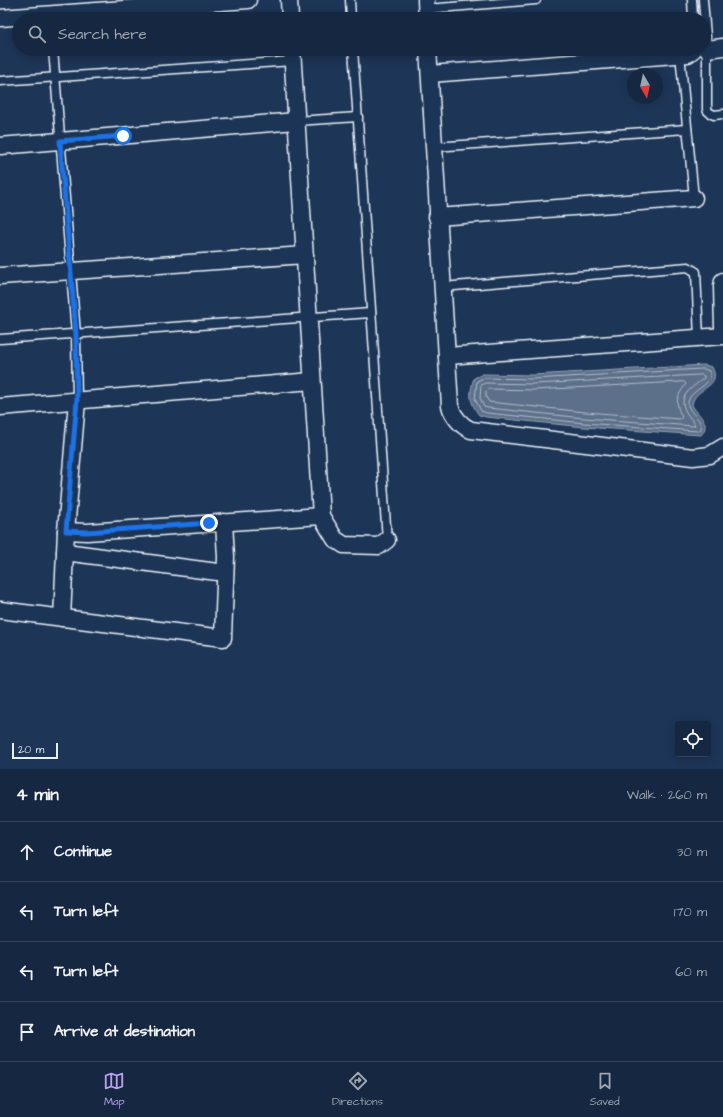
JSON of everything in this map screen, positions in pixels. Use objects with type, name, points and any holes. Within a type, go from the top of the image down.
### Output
[{"type":"street","points":[[109,12],[248,0]]},
{"type":"street","points":[[289,0],[290,12]]},
{"type":"street","points":[[0,18],[12,18]]},
{"type":"street","points":[[711,49],[723,47]]},
{"type":"street","points":[[292,56],[321,516],[335,539],[344,545],[379,546],[387,540]]},
{"type":"street","points":[[429,56],[437,217],[450,406],[455,416],[464,427],[471,430],[692,457],[710,455],[723,447]]},
{"type":"street","points":[[430,74],[636,56]]},
{"type":"street","points":[[0,146],[296,121]]},
{"type":"street","points":[[437,217],[694,198]]},
{"type":"street","points":[[0,276],[305,255]]},
{"type":"street","points":[[723,281],[723,328]]},
{"type":"street","points":[[447,356],[723,336]]},
{"type":"street","points":[[0,407],[312,382]]},
{"type":"street","points":[[62,618],[66,531],[77,400]]},
{"type":"street","points":[[66,531],[87,532],[321,516]]},
{"type":"street","points":[[0,610],[223,638],[225,573],[224,522]]},
{"type":"street","points":[[65,552],[225,573]]},
{"type":"lane","points":[[350,0],[351,12]]},
{"type":"lane","points":[[427,9],[536,0]]},
{"type":"lane","points":[[692,0],[693,12]]},
{"type":"lane","points":[[701,12],[703,0]]},
{"type":"lane","points":[[54,56],[76,334],[77,400]]},
{"type":"lane","points":[[0,82],[282,56]]},
{"type":"lane","points":[[354,56],[387,540]]},
{"type":"lane","points":[[693,56],[688,129],[694,198]]},
{"type":"lane","points":[[694,56],[708,110],[714,115],[723,114]]},
{"type":"lane","points":[[296,121],[358,117]]},
{"type":"lane","points":[[434,147],[688,129]]},
{"type":"lane","points":[[442,287],[688,267],[696,272],[699,338]]},
{"type":"lane","points":[[0,339],[371,313]]},
{"type":"water","points":[[704,365],[712,367],[714,379],[711,384],[698,394],[692,405],[705,423],[704,430],[701,435],[584,427],[486,417],[479,415],[473,406],[471,397],[471,389],[474,378],[483,374],[533,375]]},
{"type":"route","points":[[123,136],[60,141],[76,334],[77,400],[66,531],[87,532],[209,523]]}]
